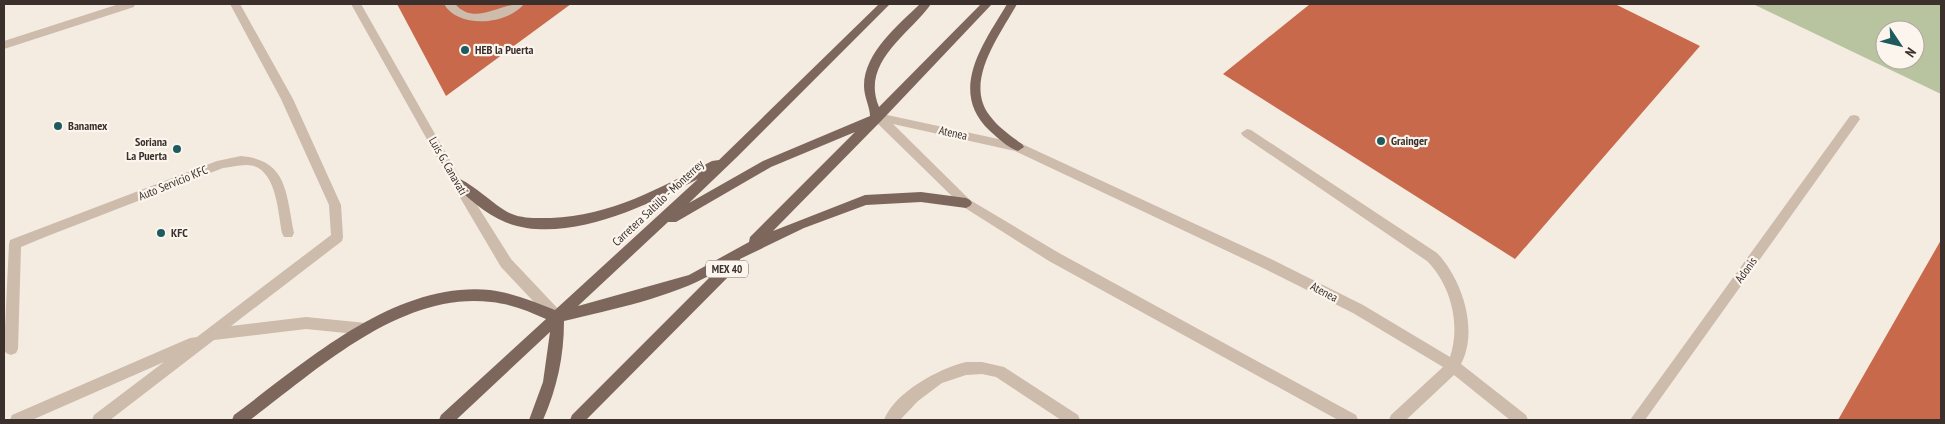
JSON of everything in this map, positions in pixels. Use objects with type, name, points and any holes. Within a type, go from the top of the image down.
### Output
[{"type":"main road","name":"Carretera Saltillo - Monterrey","points":[[446,420],[733,154],[885,4]]},
{"type":"main road","points":[[652,229],[767,164],[878,117],[868,97],[870,80],[875,64],[895,34],[926,4]]},
{"type":"main road","name":"MEX 40","points":[[577,420],[878,117],[987,4]]},
{"type":"main road","points":[[1012,4],[983,54],[975,89],[983,116],[997,131],[1018,147]]},
{"type":"main road","points":[[456,180],[509,218],[530,222],[574,222],[620,211],[662,193],[733,154]]},
{"type":"main road","points":[[239,420],[332,350],[376,323],[429,301],[469,294],[514,300],[557,317],[611,304],[693,279],[748,248],[830,211],[865,200],[921,197],[966,204]]},
{"type":"main road","points":[[536,420],[548,393],[556,355],[557,317]]},
{"type":"street","points":[[4,44],[130,4]]},
{"type":"street","points":[[99,420],[214,334],[337,237],[335,205],[287,99],[235,4]]},
{"type":"street","name":"Luis G. Canavati","points":[[356,4],[456,180],[506,263],[557,317]]},
{"type":"street","points":[[448,4],[454,11],[467,18],[481,18],[519,4]]},
{"type":"street","points":[[878,117],[966,204],[1054,257],[1351,420]]},
{"type":"street","name":"Atenea","points":[[878,117],[1018,147],[1266,262],[1358,309],[1453,366],[1521,420]]},
{"type":"street","name":"Adonis","points":[[1637,420],[1854,120]]},
{"type":"street","points":[[1247,132],[1432,257],[1446,273],[1453,289],[1460,322],[1460,345],[1453,366],[1396,420]]},
{"type":"street","name":"Auto Servicio KFC","points":[[10,349],[15,244],[73,219],[236,160],[252,160],[266,166],[276,179],[288,233]]},
{"type":"street","points":[[17,420],[214,334],[306,323],[366,329]]},
{"type":"street","points":[[891,420],[914,393],[941,375],[985,368],[998,372],[1073,420]]},
{"type":"green space","points":[[1753,4],[1941,4],[1941,94],[1891,70],[1925,70],[1925,20],[1875,20],[1875,62]]},
{"type":"building","name":"HEB la Puerta","points":[[397,4],[571,4],[446,96]]},
{"type":"building","points":[[1310,4],[1615,4],[1700,46],[1515,259],[1223,74]]},
{"type":"building","points":[[1941,240],[1941,420],[1838,420]]},
{"type":"place","name":"HEB la Puerta","points":[[465,50]]},
{"type":"place","name":"Banamex","points":[[58,126]]},
{"type":"place","name":"Grainger","points":[[1381,141]]},
{"type":"place","name":"Soriana La Puerta","points":[[177,149]]},
{"type":"place","name":"KFC","points":[[161,233]]}]
